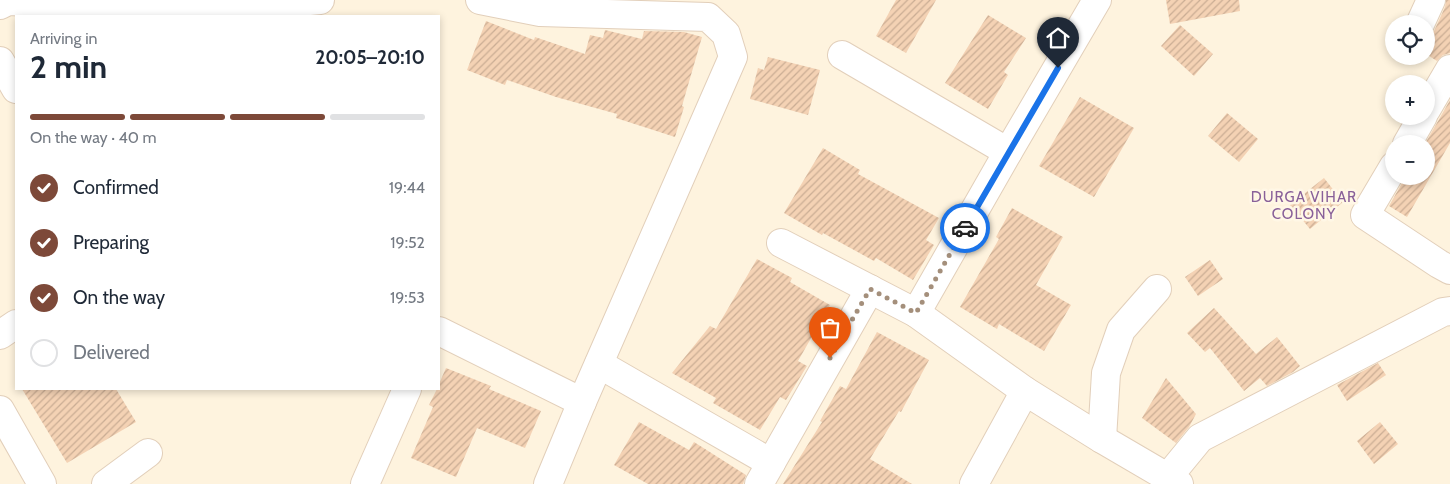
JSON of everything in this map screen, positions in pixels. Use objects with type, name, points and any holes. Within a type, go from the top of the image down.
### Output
[{"type":"street","points":[[0,5],[8,1],[215,9],[320,0]]},
{"type":"street","points":[[480,0],[540,12],[708,18],[726,34],[733,57],[548,484]]},
{"type":"street","points":[[916,313],[1097,0]]},
{"type":"street","points":[[1424,15],[1431,0]]},
{"type":"street","points":[[842,56],[1008,152]]},
{"type":"street","points":[[0,62],[15,86]]},
{"type":"street","points":[[1435,95],[1450,69]]},
{"type":"street","points":[[1385,181],[1365,215],[1446,259]]},
{"type":"street","points":[[781,242],[916,313],[1025,391],[1173,480],[1200,438],[1443,312],[1450,311]]},
{"type":"street","points":[[599,364],[765,473],[870,289]]},
{"type":"street","points":[[1102,439],[1106,373],[1122,330],[1157,289]]},
{"type":"street","points":[[0,335],[15,325]]},
{"type":"street","points":[[440,331],[582,402]]},
{"type":"street","points":[[365,484],[407,390]]},
{"type":"street","points":[[974,484],[1025,391]]},
{"type":"street","points":[[0,410],[42,484]]},
{"type":"street","points":[[106,484],[148,453]]},
{"type":"building","points":[[896,0],[936,0],[906,53],[876,36]]},
{"type":"building","points":[[1166,0],[1239,0],[1240,11],[1170,24]]},
{"type":"building","points":[[1446,0],[1450,0],[1450,53],[1443,55],[1437,61],[1435,60],[1435,29],[1445,7]]},
{"type":"building","points":[[988,15],[1026,38],[1004,72],[1008,75],[988,109],[945,83]]},
{"type":"building","points":[[486,21],[534,40],[535,37],[585,54],[590,35],[603,38],[605,30],[642,39],[644,31],[684,32],[702,37],[675,137],[616,118],[617,114],[556,97],[507,80],[505,85],[467,70]]},
{"type":"building","points":[[1180,25],[1213,54],[1194,76],[1161,46]]},
{"type":"building","points":[[768,57],[820,70],[808,115],[750,99],[758,68],[764,70]]},
{"type":"building","points":[[1080,97],[1134,128],[1094,197],[1039,166]]},
{"type":"building","points":[[1450,100],[1450,143],[1435,169],[1435,135],[1430,135]]},
{"type":"building","points":[[1227,113],[1258,139],[1239,162],[1208,136]]},
{"type":"building","points":[[823,148],[860,170],[858,174],[939,218],[926,240],[934,245],[913,280],[876,258],[874,261],[823,233],[822,235],[784,213]]},
{"type":"building","points":[[1324,178],[1343,202],[1310,229],[1290,205]]},
{"type":"building","points":[[1401,185],[1426,185],[1407,217],[1389,206]]},
{"type":"building","points":[[1012,208],[1063,237],[1036,285],[1071,305],[1044,351],[999,324],[997,329],[960,307],[999,239],[996,237]]},
{"type":"building","points":[[757,259],[792,278],[790,282],[830,305],[798,361],[807,366],[786,400],[780,397],[760,430],[713,403],[716,398],[672,373],[710,326],[716,329]]},
{"type":"building","points":[[1210,260],[1223,279],[1198,296],[1185,277]]},
{"type":"building","points":[[1214,308],[1256,354],[1277,337],[1300,366],[1293,372],[1267,386],[1260,378],[1244,391],[1210,348],[1205,352],[1187,333]]},
{"type":"building","points":[[877,332],[929,360],[901,412],[899,411],[870,459],[912,484],[783,484],[822,422],[820,421],[840,386],[846,389]]},
{"type":"building","points":[[1378,363],[1386,375],[1347,401],[1337,385]]},
{"type":"building","points":[[446,368],[491,386],[489,389],[541,411],[525,448],[477,428],[456,477],[411,458],[433,407],[429,405],[436,390],[440,390],[440,382]]},
{"type":"building","points":[[1166,378],[1196,414],[1189,427],[1176,443],[1142,418]]},
{"type":"building","points":[[23,390],[117,390],[136,422],[67,463]]},
{"type":"building","points":[[639,422],[689,450],[694,442],[746,475],[743,484],[648,484],[614,465]]},
{"type":"building","points":[[1380,422],[1398,444],[1374,464],[1357,441]]},
{"type":"way so far","points":[[830,358],[870,289],[916,313],[965,228]]},
{"type":"district","name":"DURGA VIHAR COLONY","points":[[1304,206]]},
{"type":"route","points":[[965,228],[1058,68]]}]
